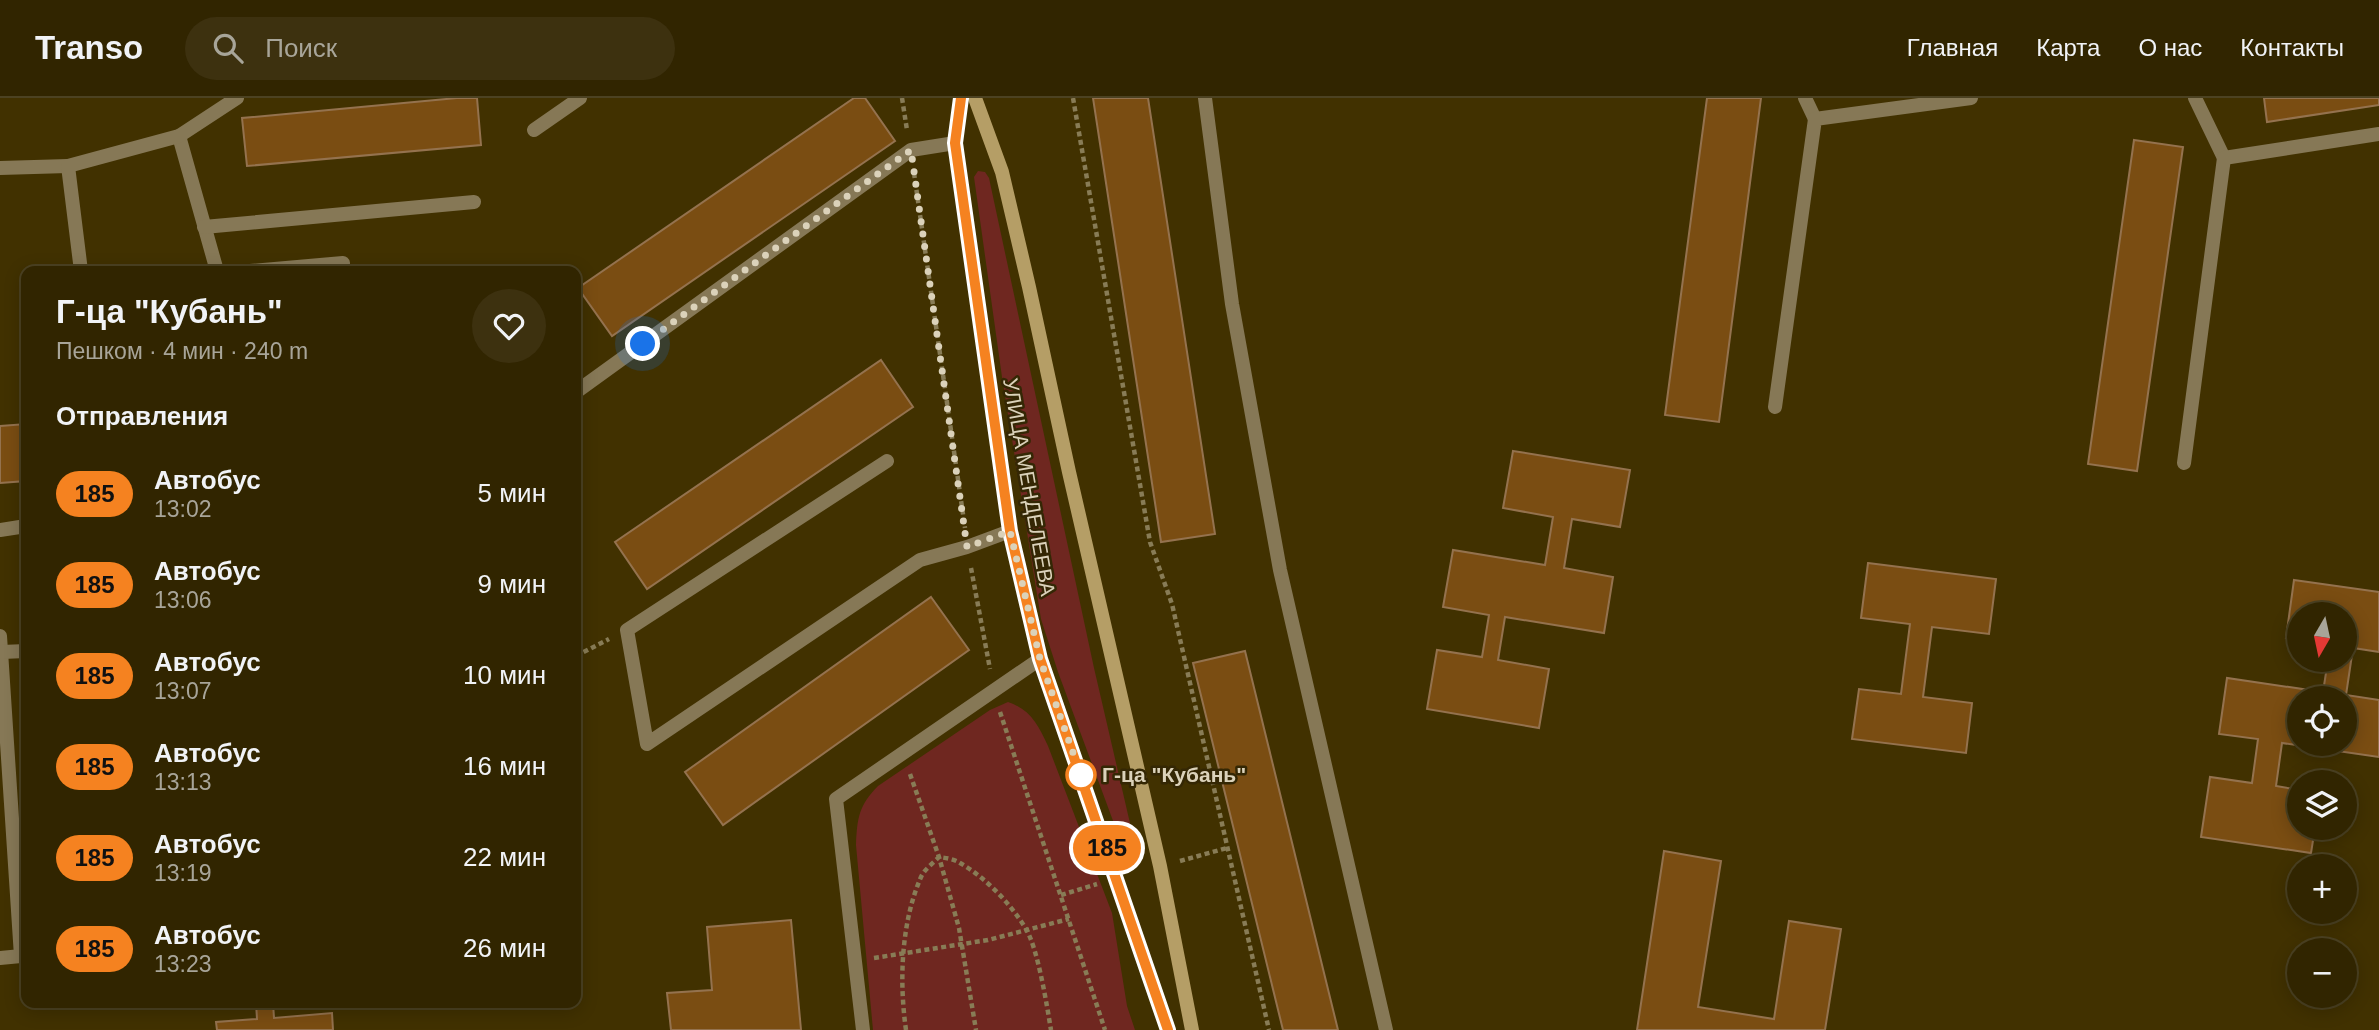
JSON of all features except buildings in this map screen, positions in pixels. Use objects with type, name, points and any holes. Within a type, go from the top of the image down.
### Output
[{"type":"main road","name":"УЛИЦА МЕНДЕЛЕЕВА","points":[[961,98],[955,143],[1010,531],[1040,659],[1168,1030]]},
{"type":"main road","name":"УЛИЦА МЕНДЕЛЕЕВА","points":[[975,98],[1002,172],[1023,261],[1160,866],[1192,1030]]},
{"type":"lane","points":[[0,168],[68,166],[179,136],[237,98]]},
{"type":"lane","points":[[534,130],[580,98]]},
{"type":"lane","points":[[1205,98],[1232,304],[1280,570],[1386,1030]]},
{"type":"lane","points":[[1775,407],[1815,119],[1804,98]]},
{"type":"lane","points":[[1815,119],[1971,98]]},
{"type":"lane","points":[[2184,463],[2224,158],[2195,98]]},
{"type":"lane","points":[[2224,158],[2379,134]]},
{"type":"lane","points":[[179,136],[216,266]]},
{"type":"lane","points":[[581,388],[911,150],[955,143]]},
{"type":"lane","points":[[68,166],[80,266]]},
{"type":"lane","points":[[204,227],[474,202]]},
{"type":"lane","points":[[308,266],[343,263],[343,266]]},
{"type":"lane","points":[[887,461],[627,629],[648,744],[920,559],[967,547],[1010,531]]},
{"type":"lane","points":[[0,530],[21,527]]},
{"type":"lane","points":[[0,636],[21,956],[0,958]]},
{"type":"lane","points":[[2,652],[21,650]]},
{"type":"lane","points":[[863,1030],[836,800],[1040,659]]},
{"type":"path","points":[[902,98],[967,547],[993,691],[1105,1030]]},
{"type":"path","points":[[1073,98],[1150,542],[1172,604],[1269,1030]]},
{"type":"path","points":[[581,653],[627,629]]},
{"type":"path","points":[[903,753],[939,857],[964,944],[976,1030]]},
{"type":"path","points":[[939,857],[958,861],[985,881],[1027,930],[1051,1030]]},
{"type":"path","points":[[906,1030],[903,954],[910,913],[922,875],[939,857]]},
{"type":"path","points":[[856,961],[964,944],[1069,919]]},
{"type":"shaded area","points":[[978,171],[985,172],[989,178],[1094,668],[1139,862],[1129,864],[1041,619],[1002,377],[974,177]]},
{"type":"shaded area","points":[[1008,702],[1028,714],[1048,746],[1112,913],[1127,1006],[1135,1030],[873,1030],[856,845],[858,819],[863,806],[878,786],[990,710]]},
{"type":"bus line","name":"185","points":[[961,98],[955,143],[1010,531],[1040,659],[1168,1030]]},
{"type":"place","name":"Г-ца \"Кубань\"","points":[[1081,775]]},
{"type":"route","points":[[643,344],[911,150],[967,547],[1010,531],[1040,659],[1083,781],[1081,775]]}]
